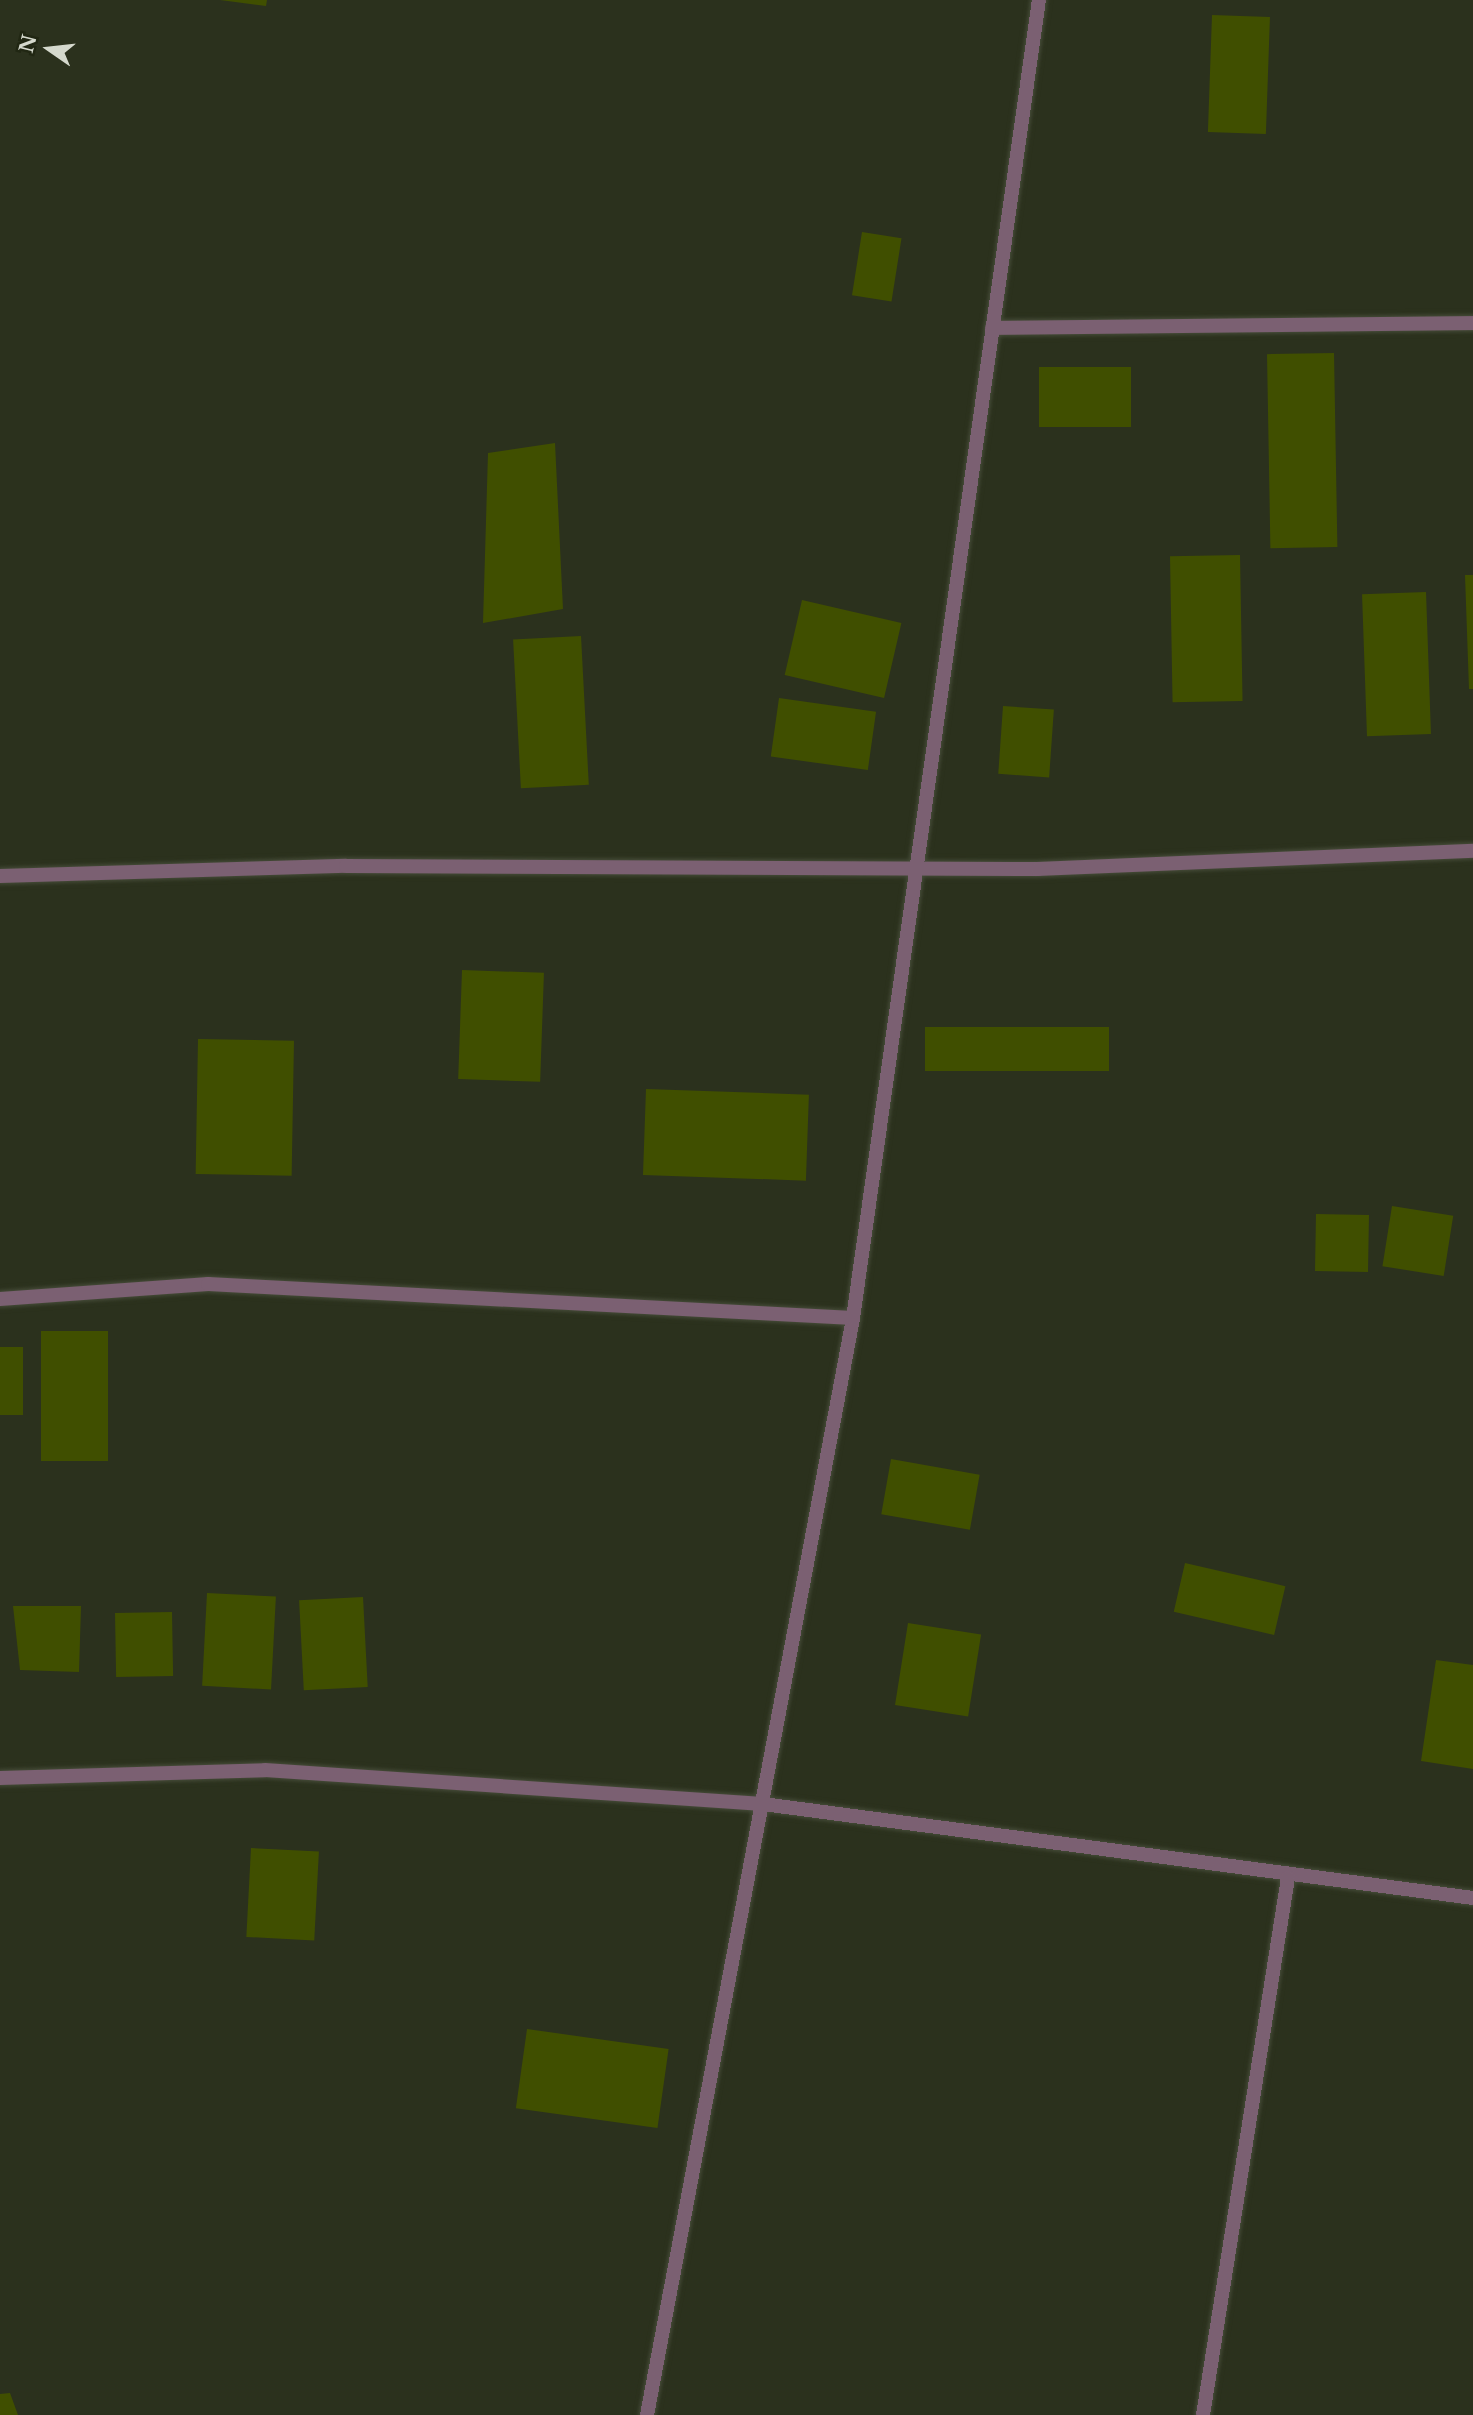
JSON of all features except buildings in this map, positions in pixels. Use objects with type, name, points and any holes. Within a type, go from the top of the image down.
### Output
[{"type":"street","points":[[647,2415],[853,1318],[1039,0]]},
{"type":"street","points":[[992,328],[1473,323]]},
{"type":"street","points":[[0,876],[346,866],[915,868],[1223,865],[1473,851]]},
{"type":"street","points":[[0,1299],[208,1284],[853,1318]]},
{"type":"street","points":[[0,1778],[265,1770],[763,1804],[1289,1878],[1473,1898]]},
{"type":"street","points":[[1203,2415],[1289,1878]]}]
